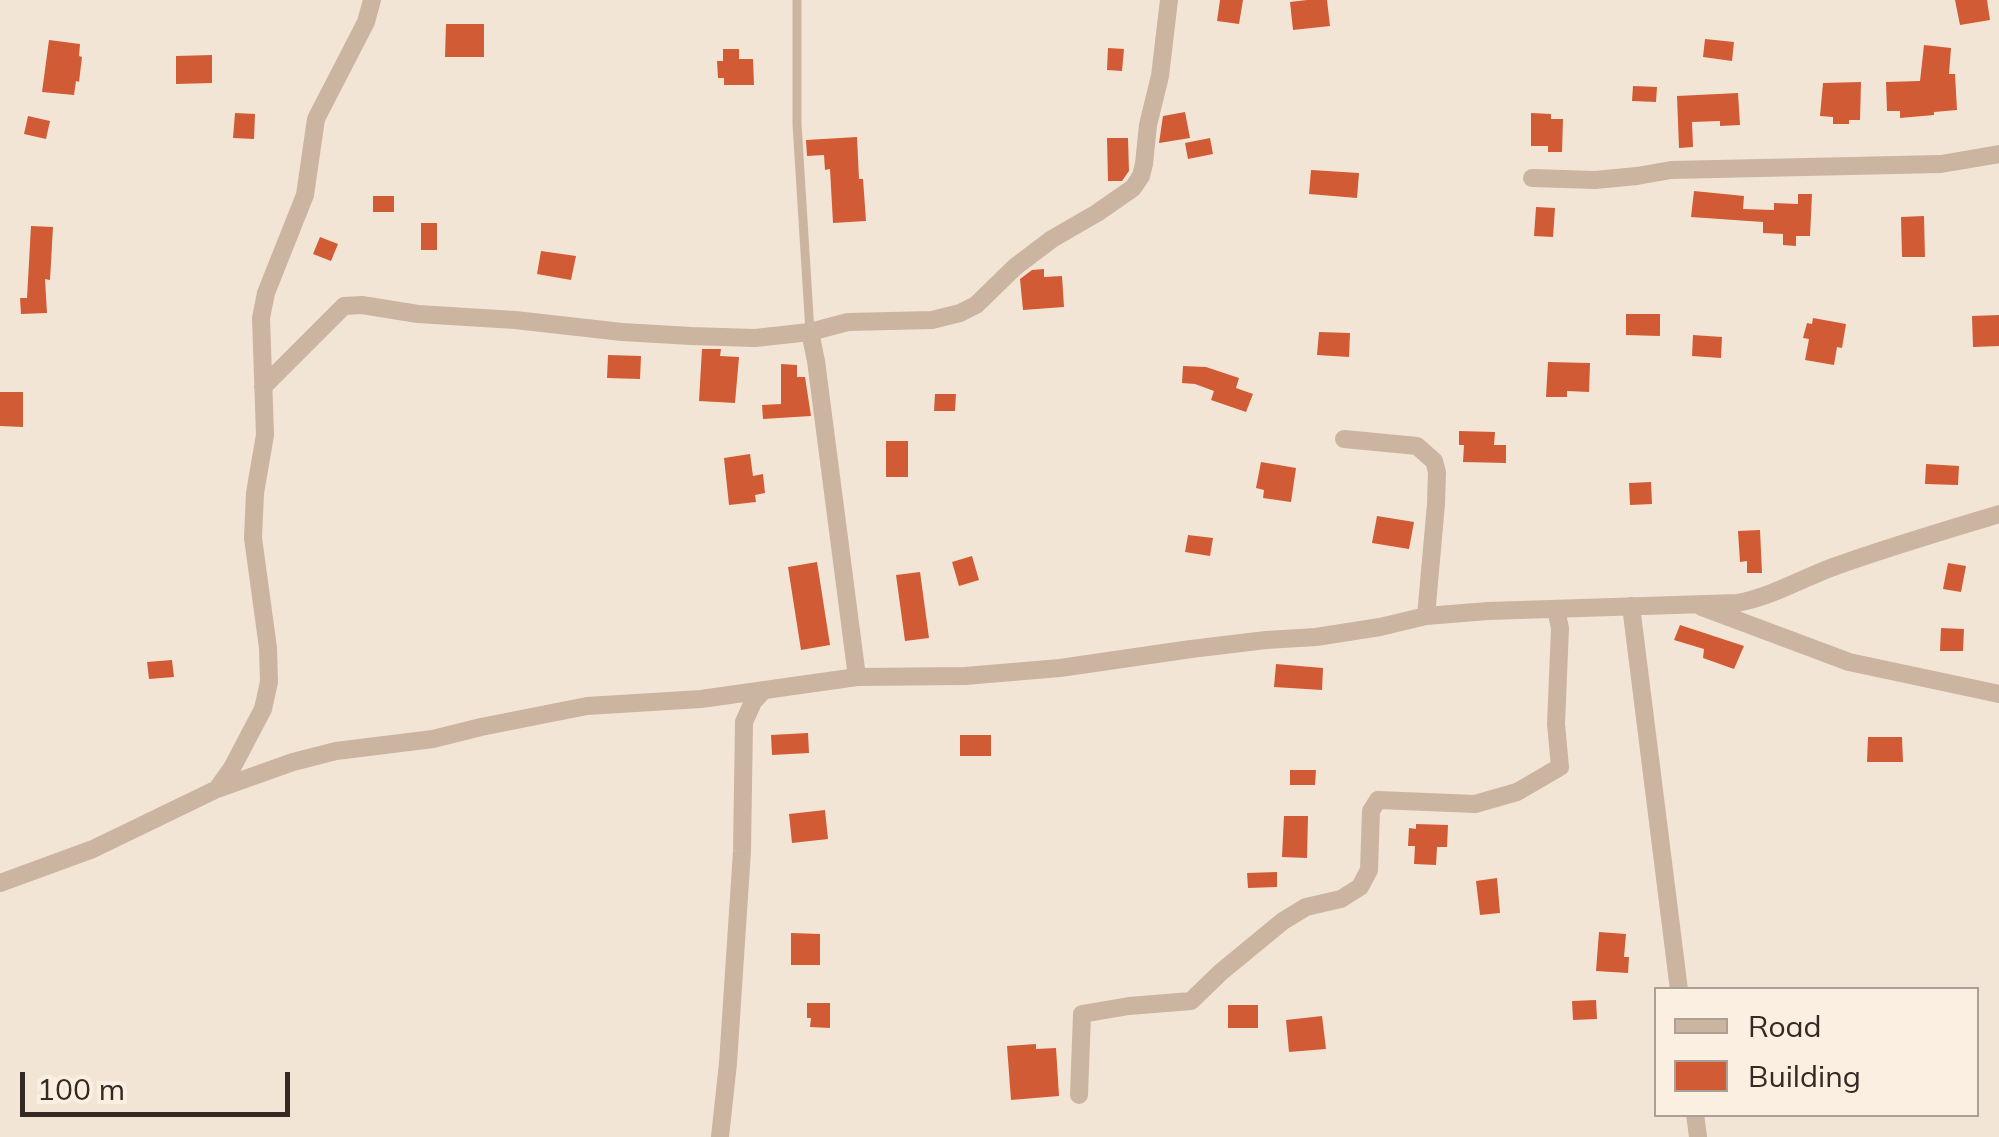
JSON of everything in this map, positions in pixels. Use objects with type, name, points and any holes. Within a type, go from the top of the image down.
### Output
[{"type":"street","points":[[217,789],[263,709],[269,682],[253,538],[255,493],[265,435],[261,318],[266,293],[304,195],[316,119],[366,22],[372,0]]},
{"type":"street","points":[[263,386],[344,306],[622,332],[755,338],[810,332],[848,322],[932,320],[960,313],[976,305],[1015,267],[1052,239],[1132,188],[1140,176],[1160,76],[1168,0]]},
{"type":"street","points":[[1532,178],[1595,180],[1670,170],[1941,164],[1999,154]]},
{"type":"street","points":[[810,332],[857,677]]},
{"type":"street","points":[[1344,439],[1417,446],[1434,461],[1436,504],[1426,616]]},
{"type":"street","points":[[0,883],[93,848],[217,789],[336,751],[433,740],[586,706],[702,699],[857,677],[965,676],[1060,668],[1266,640],[1316,637],[1426,616],[1488,610],[1737,603],[1756,600],[1844,563],[1999,514]]},
{"type":"street","points":[[1693,603],[1849,662],[1999,694]]},
{"type":"street","points":[[1631,606],[1679,987]]},
{"type":"street","points":[[1079,1094],[1082,1014],[1191,1000],[1284,921],[1306,908],[1360,888],[1369,870],[1370,811],[1378,800],[1475,804],[1516,792],[1560,767],[1556,724],[1560,628],[1556,609]]},
{"type":"street","points":[[720,1137],[742,851],[744,722],[764,690]]},
{"type":"lane","points":[[797,0],[796,124],[810,332]]},
{"type":"building","points":[[1220,0],[1243,0],[1239,24],[1217,21]]},
{"type":"building","points":[[1327,0],[1330,26],[1293,30],[1290,2]]},
{"type":"building","points":[[1955,0],[1987,0],[1990,20],[1960,25]]},
{"type":"building","points":[[446,24],[484,24],[484,57],[445,57]]},
{"type":"building","points":[[1705,39],[1734,42],[1732,61],[1703,57]]},
{"type":"building","points":[[49,40],[80,44],[82,57],[74,95],[42,92]]},
{"type":"building","points":[[1924,45],[1951,48],[1949,74],[1955,74],[1957,110],[1900,118],[1900,111],[1887,111],[1886,82],[1920,81]]},
{"type":"building","points":[[1108,48],[1124,49],[1122,71],[1107,70]]},
{"type":"building","points":[[723,49],[739,49],[739,59],[753,59],[754,85],[724,85],[724,78],[718,78],[717,61],[723,61]]},
{"type":"building","points":[[212,55],[212,83],[176,84],[176,56]]},
{"type":"building","points":[[1861,82],[1860,120],[1833,124],[1833,117],[1820,116],[1823,83]]},
{"type":"building","points":[[1633,86],[1657,87],[1656,102],[1632,101]]},
{"type":"building","points":[[1738,93],[1740,125],[1692,122],[1693,147],[1679,148],[1677,96]]},
{"type":"building","points":[[1185,112],[1190,138],[1159,143],[1163,116]]},
{"type":"building","points":[[235,113],[255,114],[254,139],[233,138]]},
{"type":"building","points":[[1531,113],[1563,119],[1562,152],[1548,152],[1548,146],[1531,146]]},
{"type":"building","points":[[28,116],[50,121],[46,139],[24,134]]},
{"type":"building","points":[[857,137],[866,221],[833,223],[830,169],[825,170],[824,155],[807,156],[806,140]]},
{"type":"building","points":[[1107,138],[1128,138],[1129,171],[1122,181],[1108,181]]},
{"type":"building","points":[[1210,138],[1213,154],[1188,159],[1185,143]]},
{"type":"building","points":[[1311,170],[1359,173],[1357,198],[1309,194]]},
{"type":"building","points":[[1694,191],[1744,196],[1743,209],[1774,210],[1774,203],[1798,204],[1798,194],[1812,194],[1810,236],[1796,236],[1796,246],[1783,245],[1783,234],[1763,233],[1763,222],[1691,217]]},
{"type":"building","points":[[373,196],[394,196],[394,212],[373,212]]},
{"type":"building","points":[[1536,207],[1555,208],[1553,237],[1534,236]]},
{"type":"building","points":[[1924,216],[1925,257],[1902,257],[1901,217]]},
{"type":"building","points":[[421,223],[437,223],[437,250],[421,250]]},
{"type":"building","points":[[31,226],[53,227],[50,280],[45,279],[47,313],[21,314],[20,298],[27,298]]},
{"type":"building","points":[[320,237],[338,244],[331,261],[313,254]]},
{"type":"building","points":[[541,251],[576,256],[571,280],[537,274]]},
{"type":"building","points":[[1044,269],[1044,277],[1062,276],[1064,307],[1023,310],[1020,279],[1032,270]]},
{"type":"building","points":[[1626,314],[1660,314],[1660,336],[1626,335]]},
{"type":"building","points":[[1999,315],[1999,346],[1973,347],[1972,316]]},
{"type":"building","points":[[1813,318],[1846,324],[1834,365],[1805,360],[1809,339],[1803,338],[1807,323],[1812,324]]},
{"type":"building","points":[[1319,332],[1350,333],[1349,357],[1317,355]]},
{"type":"building","points":[[1693,335],[1722,337],[1721,358],[1692,356]]},
{"type":"building","points":[[702,349],[721,349],[720,356],[739,357],[735,403],[699,401]]},
{"type":"building","points":[[608,355],[641,356],[640,379],[607,378]]},
{"type":"building","points":[[1548,362],[1590,363],[1589,392],[1567,391],[1567,397],[1546,397]]},
{"type":"building","points":[[781,364],[797,365],[797,377],[805,377],[811,416],[763,419],[762,405],[781,404]]},
{"type":"building","points":[[1183,366],[1206,367],[1239,378],[1236,388],[1253,394],[1246,412],[1211,400],[1214,391],[1182,383]]},
{"type":"building","points":[[0,392],[23,392],[23,427],[0,426]]},
{"type":"building","points":[[935,394],[956,394],[955,411],[934,411]]},
{"type":"building","points":[[1459,431],[1495,432],[1494,445],[1506,445],[1506,463],[1463,462],[1464,445],[1459,445]]},
{"type":"building","points":[[886,441],[908,441],[908,477],[886,477]]},
{"type":"building","points":[[750,454],[753,476],[763,474],[765,493],[755,495],[756,502],[729,505],[724,458]]},
{"type":"building","points":[[1261,462],[1296,468],[1291,502],[1263,498],[1264,490],[1256,488]]},
{"type":"building","points":[[1926,464],[1959,466],[1958,485],[1925,484]]},
{"type":"building","points":[[1651,482],[1652,504],[1630,505],[1629,483]]},
{"type":"building","points":[[1377,516],[1414,522],[1409,549],[1372,543]]},
{"type":"building","points":[[1760,530],[1762,573],[1747,573],[1747,561],[1740,562],[1738,531]]},
{"type":"building","points":[[1188,535],[1213,538],[1210,556],[1185,552]]},
{"type":"building","points":[[972,556],[979,580],[959,586],[952,562]]},
{"type":"building","points":[[817,562],[830,645],[801,650],[788,567]]},
{"type":"building","points":[[1948,563],[1966,566],[1961,592],[1943,589]]},
{"type":"building","points":[[920,572],[929,638],[905,641],[896,575]]},
{"type":"building","points":[[1680,625],[1744,646],[1734,669],[1703,658],[1704,649],[1674,640]]},
{"type":"building","points":[[1941,628],[1964,629],[1963,651],[1940,651]]},
{"type":"building","points":[[172,660],[174,677],[149,679],[147,662]]},
{"type":"building","points":[[1276,664],[1323,668],[1322,690],[1274,687]]},
{"type":"building","points":[[808,733],[809,753],[772,755],[771,735]]},
{"type":"building","points":[[960,735],[991,735],[991,756],[960,756]]},
{"type":"building","points":[[1868,737],[1902,737],[1903,762],[1867,762]]},
{"type":"building","points":[[1290,770],[1316,770],[1315,785],[1290,785]]},
{"type":"building","points":[[825,810],[828,839],[792,843],[789,814]]},
{"type":"building","points":[[1284,816],[1308,816],[1307,858],[1282,857]]},
{"type":"building","points":[[1416,824],[1448,825],[1447,847],[1437,847],[1436,865],[1414,864],[1415,846],[1408,846],[1409,828],[1416,829]]},
{"type":"building","points":[[1277,872],[1277,887],[1248,888],[1247,873]]},
{"type":"building","points":[[1497,878],[1500,913],[1480,915],[1476,881]]},
{"type":"building","points":[[1599,932],[1626,934],[1624,957],[1629,957],[1628,973],[1596,971]]},
{"type":"building","points":[[791,933],[820,934],[820,965],[791,965]]},
{"type":"building","points":[[1596,1000],[1597,1019],[1573,1020],[1572,1001]]},
{"type":"building","points":[[807,1003],[830,1003],[830,1028],[810,1027]]},
{"type":"building","points":[[1228,1005],[1258,1005],[1258,1028],[1228,1028]]},
{"type":"building","points":[[1322,1016],[1326,1049],[1289,1052],[1286,1020]]},
{"type":"building","points":[[1036,1044],[1036,1049],[1056,1048],[1059,1096],[1011,1100],[1007,1046]]}]
